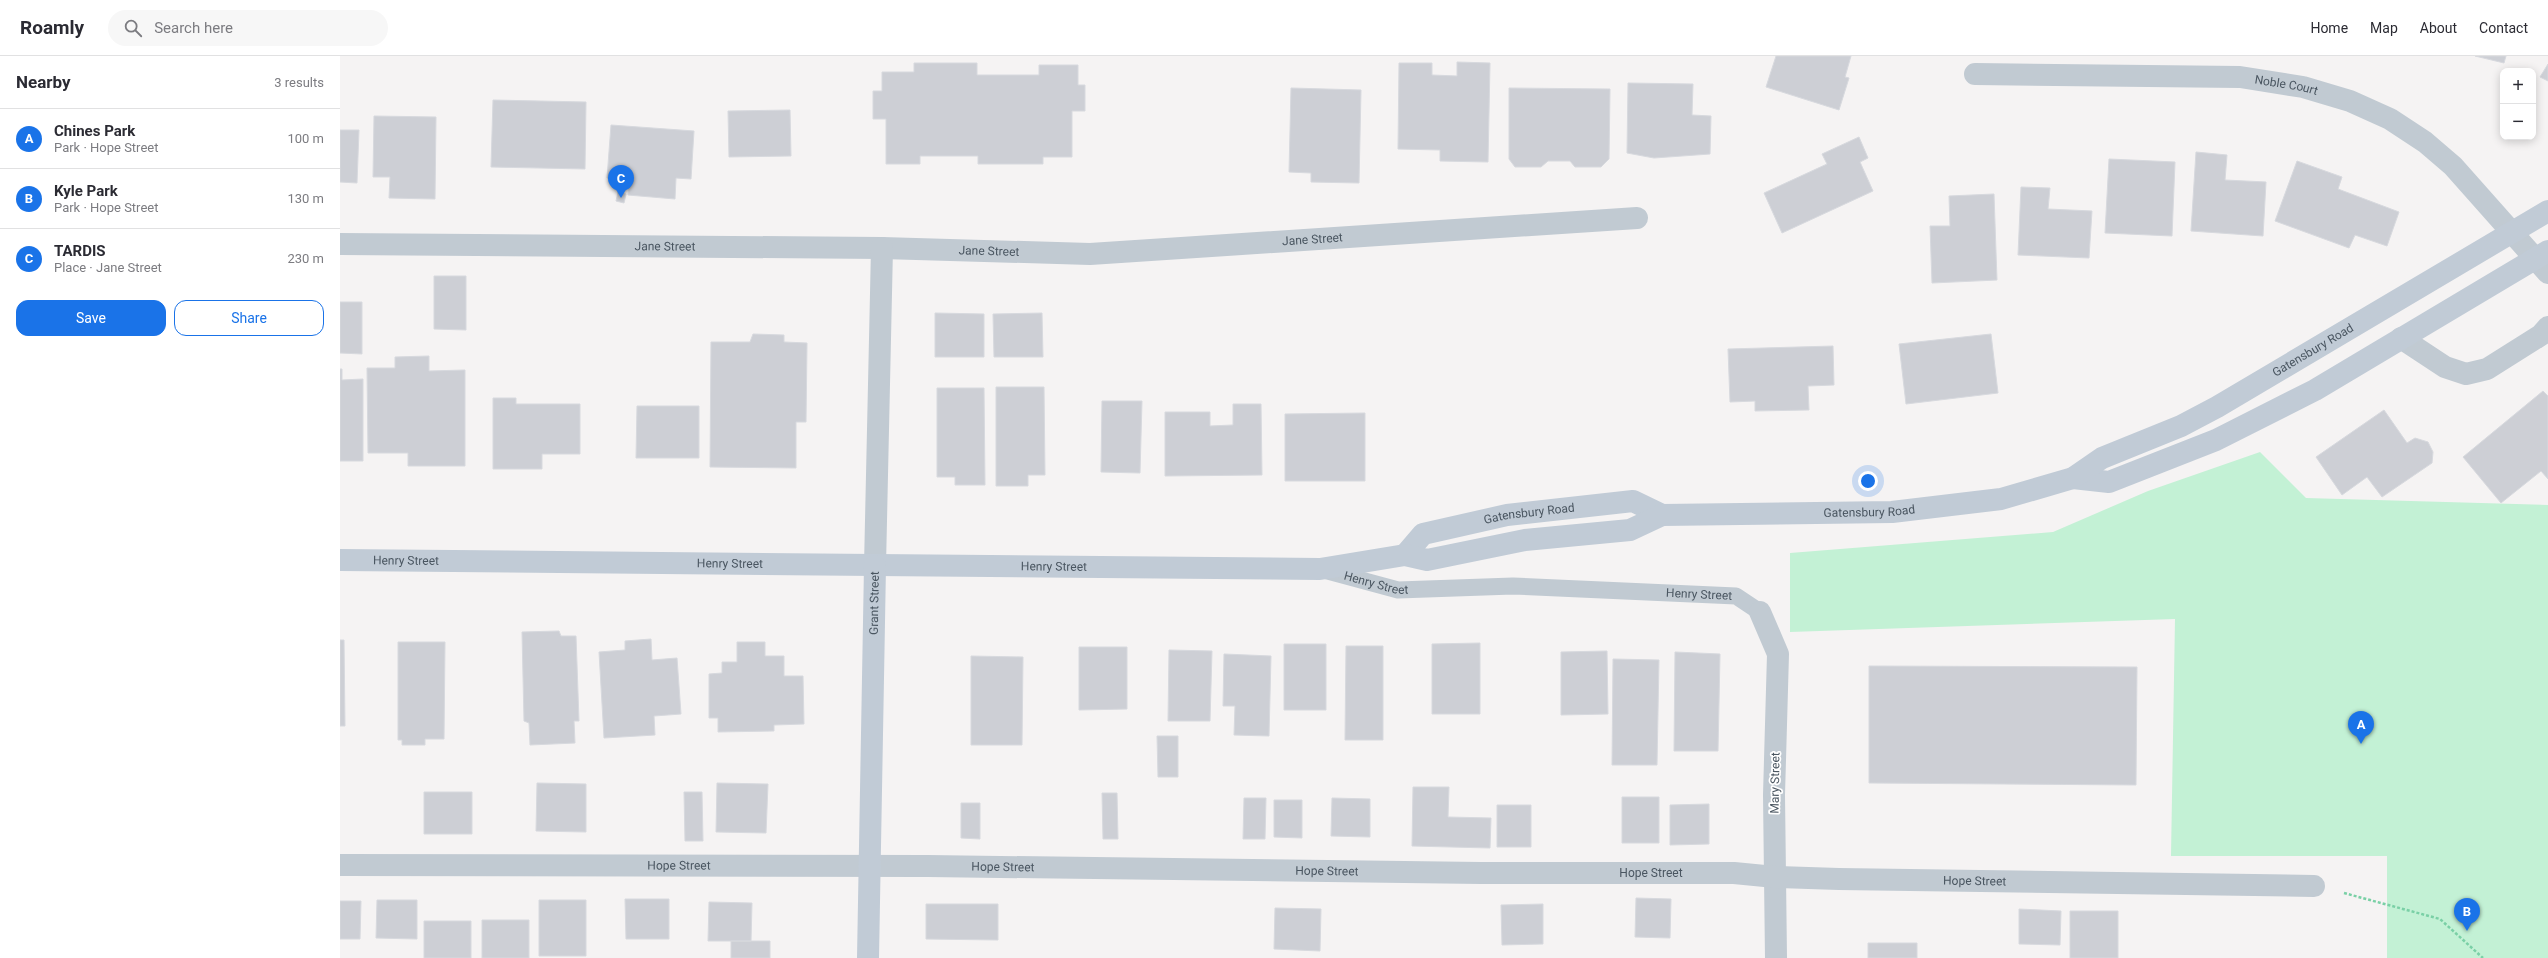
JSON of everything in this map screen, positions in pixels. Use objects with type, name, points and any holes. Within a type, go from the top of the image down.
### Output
[{"type":"street","name":"Noble Court","points":[[1975,74],[2240,77],[2303,87],[2350,101],[2390,119],[2425,142],[2453,166],[2510,233],[2544,261]]},
{"type":"street","name":"Gatensbury Road","points":[[1320,569],[1405,555],[1427,560],[1525,540],[1630,530],[1662,515],[1892,512],[2001,499],[2074,478],[2102,458],[2181,426],[2217,407],[2548,211]]},
{"type":"street","name":"Jane Street","points":[[340,244],[882,248],[1090,254],[1637,218]]},
{"type":"street","name":"Grant Street","points":[[868,958],[882,248]]},
{"type":"street","name":"Gatensbury Road","points":[[2074,478],[2109,482],[2216,440],[2315,390],[2401,338],[2544,261]]},
{"type":"street","points":[[2401,338],[2445,367],[2466,374],[2487,369],[2541,335],[2548,327]]},
{"type":"street","name":"Gatensbury Road","points":[[1405,555],[1423,534],[1507,515],[1633,501],[1662,515]]},
{"type":"street","name":"Henry Street","points":[[340,560],[1320,569]]},
{"type":"street","name":"Mary Street","points":[[1760,612],[1778,654],[1774,795],[1776,958]]},
{"type":"street","name":"Hope Street","points":[[340,865],[928,866],[1481,873],[1734,873],[1775,877],[2314,886]]},
{"type":"lane","name":"Henry Street","points":[[1320,569],[1398,590],[1513,586],[1736,596],[1760,612]]},
{"type":"path","points":[[2314,886],[2440,919],[2483,958]]},
{"type":"green space","points":[[2260,452],[2306,498],[2548,505],[2548,958],[2387,958],[2387,856],[2171,856],[2175,619],[1790,632],[1790,553],[2053,532],[2148,491]]},
{"type":"building","points":[[1776,56],[1851,56],[1845,77],[1849,78],[1839,110],[1766,87]]},
{"type":"building","points":[[2475,56],[2506,56],[2504,63]]},
{"type":"building","points":[[1457,62],[1490,63],[1488,162],[1440,161],[1440,150],[1398,149],[1399,63],[1432,63],[1432,75],[1457,76]]},
{"type":"building","points":[[914,63],[977,63],[977,75],[1039,75],[1039,65],[1078,65],[1078,85],[1085,85],[1085,111],[1072,111],[1072,157],[1043,157],[1043,164],[978,164],[978,156],[920,156],[920,164],[886,164],[886,119],[873,119],[873,91],[882,91],[882,72],[914,72]]},
{"type":"building","points":[[2548,64],[2548,81],[2540,77]]},
{"type":"building","points":[[1628,83],[1693,84],[1692,115],[1711,116],[1710,154],[1654,158],[1627,153]]},
{"type":"building","points":[[1291,88],[1361,90],[1359,183],[1311,182],[1311,173],[1289,172]]},
{"type":"building","points":[[1509,88],[1610,89],[1609,159],[1601,167],[1575,167],[1570,161],[1548,161],[1541,167],[1515,167],[1509,159]]},
{"type":"building","points":[[493,100],[586,102],[585,169],[491,167]]},
{"type":"building","points":[[790,110],[791,156],[729,157],[728,111]]},
{"type":"building","points":[[374,116],[436,117],[435,199],[389,198],[390,177],[373,177]]},
{"type":"building","points":[[611,125],[694,131],[691,179],[676,178],[675,199],[628,195],[629,180],[607,178]]},
{"type":"building","points":[[340,130],[359,130],[357,183],[340,182]]},
{"type":"building","points":[[1859,137],[1868,158],[1860,162],[1873,191],[1782,233],[1764,193],[1827,164],[1822,154]]},
{"type":"building","points":[[2196,152],[2227,155],[2225,180],[2266,182],[2263,236],[2191,231]]},
{"type":"building","points":[[2109,159],[2175,162],[2172,236],[2105,233]]},
{"type":"building","points":[[2297,161],[2342,177],[2338,189],[2399,212],[2387,246],[2355,235],[2349,248],[2275,221]]},
{"type":"building","points":[[2021,187],[2050,188],[2048,209],[2092,211],[2089,258],[2018,255]]},
{"type":"building","points":[[618,192],[626,194],[624,203],[616,201]]},
{"type":"building","points":[[1994,194],[1997,280],[1932,283],[1930,226],[1950,226],[1949,196]]},
{"type":"building","points":[[434,276],[466,276],[466,330],[434,329]]},
{"type":"building","points":[[340,302],[362,302],[362,354],[340,353]]},
{"type":"building","points":[[935,313],[984,314],[984,357],[935,357]]},
{"type":"building","points":[[1042,313],[1043,357],[994,357],[993,314]]},
{"type":"building","points":[[753,334],[784,335],[784,342],[807,343],[806,422],[796,422],[796,468],[710,467],[711,342],[750,342]]},
{"type":"building","points":[[1991,334],[1998,393],[1906,404],[1899,344]]},
{"type":"building","points":[[1833,346],[1834,385],[1808,386],[1809,410],[1755,411],[1755,401],[1730,402],[1728,349]]},
{"type":"building","points":[[429,356],[429,371],[465,370],[465,466],[408,466],[408,453],[368,453],[367,368],[395,368],[395,357]]},
{"type":"building","points":[[340,369],[342,369],[342,380],[363,379],[363,461],[340,461]]},
{"type":"building","points":[[996,387],[1044,387],[1045,475],[1028,475],[1028,486],[996,486]]},
{"type":"building","points":[[937,388],[984,388],[985,485],[955,485],[955,477],[937,477]]},
{"type":"building","points":[[2543,391],[2548,396],[2548,479],[2541,471],[2501,503],[2463,457]]},
{"type":"building","points":[[493,398],[516,398],[516,404],[580,404],[580,454],[542,454],[542,469],[493,469]]},
{"type":"building","points":[[1102,401],[1142,401],[1140,473],[1101,472]]},
{"type":"building","points":[[1233,404],[1261,404],[1262,475],[1165,476],[1165,412],[1210,412],[1210,426],[1233,425]]},
{"type":"building","points":[[637,406],[699,406],[699,458],[636,458]]},
{"type":"building","points":[[2384,410],[2407,443],[2415,438],[2428,442],[2433,452],[2432,463],[2382,497],[2367,477],[2342,495],[2316,457]]},
{"type":"building","points":[[1365,413],[1365,481],[1285,481],[1285,414]]},
{"type":"building","points":[[559,631],[561,636],[576,636],[579,721],[574,721],[575,743],[530,745],[529,723],[524,721],[522,632]]},
{"type":"building","points":[[651,639],[652,660],[677,658],[681,714],[654,716],[655,735],[604,738],[599,652],[625,650],[625,641]]},
{"type":"building","points":[[340,640],[344,640],[345,726],[340,726]]},
{"type":"building","points":[[398,642],[445,642],[444,739],[425,739],[425,745],[402,745],[402,740],[398,740]]},
{"type":"building","points":[[737,642],[765,642],[765,656],[784,656],[784,676],[803,676],[804,724],[774,725],[774,731],[718,732],[718,718],[709,718],[709,674],[722,673],[722,662],[737,662]]},
{"type":"building","points":[[1480,643],[1480,714],[1432,714],[1432,644]]},
{"type":"building","points":[[1284,644],[1326,644],[1326,710],[1284,710]]},
{"type":"building","points":[[1346,646],[1383,646],[1383,740],[1345,740]]},
{"type":"building","points":[[1079,647],[1127,647],[1127,709],[1079,710]]},
{"type":"building","points":[[1169,650],[1212,651],[1210,721],[1168,721]]},
{"type":"building","points":[[1607,651],[1608,714],[1561,715],[1561,652]]},
{"type":"building","points":[[1675,652],[1720,654],[1718,751],[1674,751]]},
{"type":"building","points":[[1224,654],[1271,656],[1269,736],[1234,735],[1235,706],[1223,706]]},
{"type":"building","points":[[971,656],[1023,657],[1022,745],[971,745]]},
{"type":"building","points":[[1613,659],[1659,660],[1657,765],[1612,765]]},
{"type":"building","points":[[1869,666],[2137,667],[2136,785],[1869,783]]},
{"type":"building","points":[[1157,736],[1178,736],[1178,777],[1158,777]]},
{"type":"building","points":[[537,783],[586,784],[586,832],[536,831]]},
{"type":"building","points":[[717,783],[768,784],[766,833],[716,832]]},
{"type":"building","points":[[1413,787],[1449,787],[1448,817],[1491,818],[1490,848],[1412,846]]},
{"type":"building","points":[[424,792],[472,792],[472,834],[424,834]]},
{"type":"building","points":[[684,792],[702,792],[703,841],[685,841]]},
{"type":"building","points":[[1102,793],[1117,793],[1118,839],[1103,839]]},
{"type":"building","points":[[1622,797],[1659,797],[1659,843],[1622,843]]},
{"type":"building","points":[[1244,798],[1266,798],[1265,839],[1243,839]]},
{"type":"building","points":[[1332,798],[1370,799],[1370,837],[1331,836]]},
{"type":"building","points":[[1274,800],[1302,800],[1302,838],[1274,837]]},
{"type":"building","points":[[961,803],[980,803],[980,839],[961,838]]},
{"type":"building","points":[[1709,804],[1709,844],[1670,845],[1670,805]]},
{"type":"building","points":[[1497,805],[1531,805],[1531,847],[1497,847]]},
{"type":"building","points":[[1636,898],[1671,899],[1670,938],[1635,937]]},
{"type":"building","points":[[625,899],[669,899],[669,939],[626,939]]},
{"type":"building","points":[[377,900],[417,900],[417,939],[376,938]]},
{"type":"building","points":[[539,900],[586,900],[586,956],[539,956]]},
{"type":"building","points":[[340,901],[361,901],[360,939],[340,939]]},
{"type":"building","points":[[709,902],[752,903],[751,941],[708,941]]},
{"type":"building","points":[[926,904],[998,904],[998,940],[926,939]]},
{"type":"building","points":[[1543,904],[1543,944],[1502,945],[1501,905]]},
{"type":"building","points":[[1275,908],[1321,909],[1320,951],[1274,949]]},
{"type":"building","points":[[2019,909],[2061,911],[2060,945],[2019,944]]},
{"type":"building","points":[[2070,911],[2118,911],[2118,958],[2070,958]]},
{"type":"building","points":[[482,920],[529,920],[529,958],[482,958]]},
{"type":"building","points":[[424,921],[471,921],[471,958],[424,958]]},
{"type":"building","points":[[731,941],[770,941],[770,958],[731,958]]},
{"type":"building","points":[[1868,943],[1917,943],[1917,958],[1868,958]]},
{"type":"place","name":"TARDIS","points":[[621,198]]},
{"type":"place","name":"Chines Park","points":[[2361,744]]},
{"type":"place","name":"Kyle Park","points":[[2467,931]]}]
